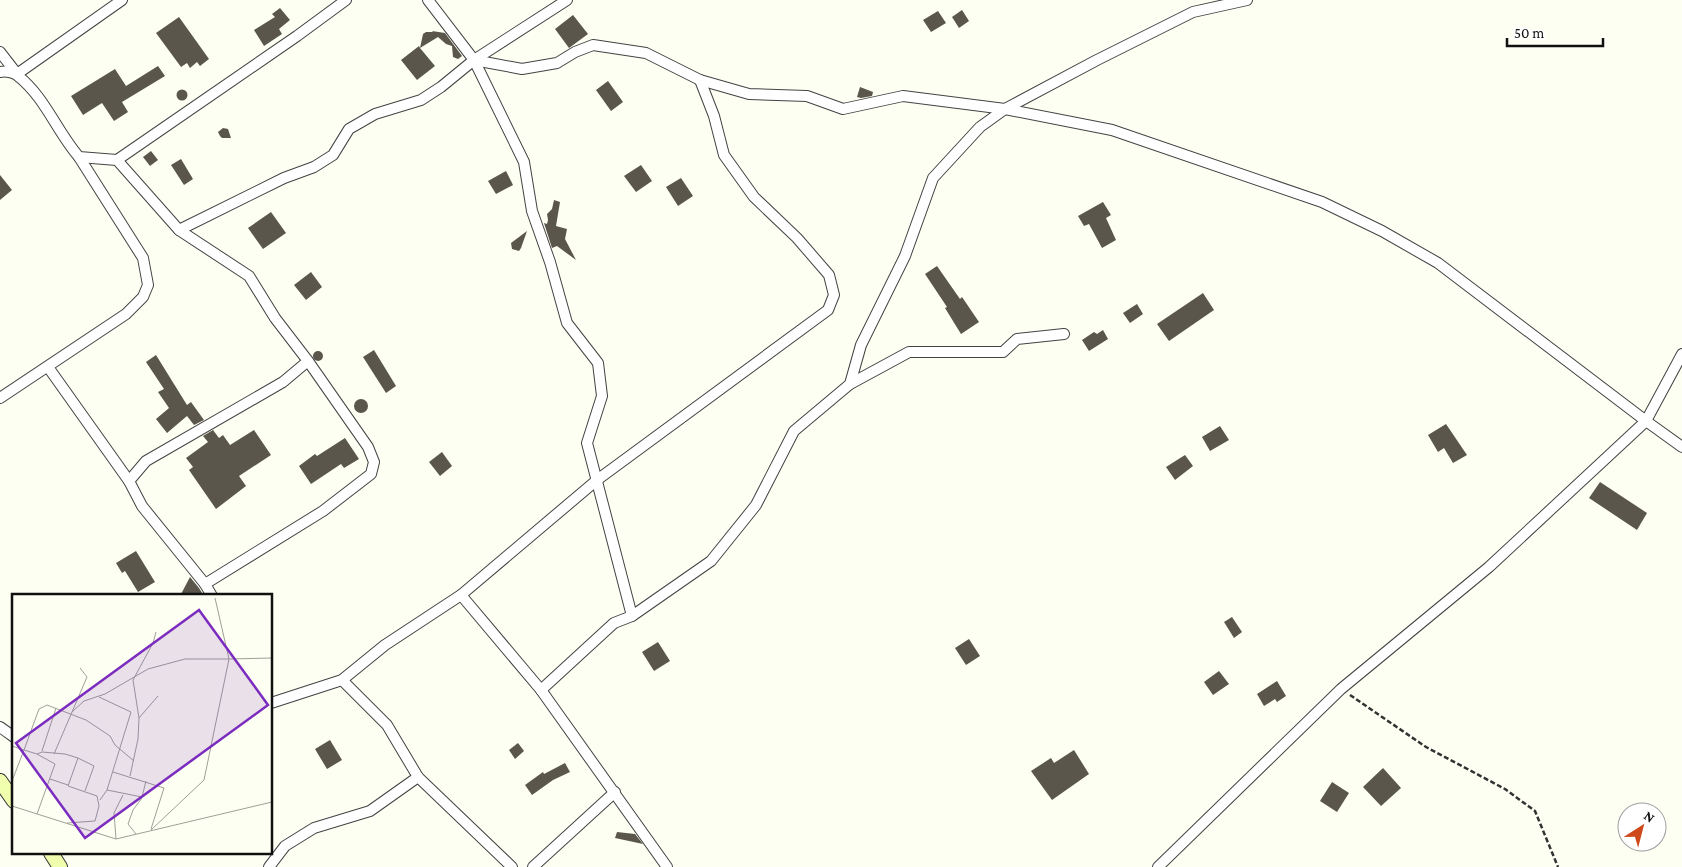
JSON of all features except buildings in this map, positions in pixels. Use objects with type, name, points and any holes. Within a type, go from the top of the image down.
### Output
[{"type":"main road","points":[[0,781],[12,798]]},
{"type":"main road","points":[[52,854],[60,867]]},
{"type":"street","points":[[0,72],[17,74],[122,0]]},
{"type":"street","points":[[79,157],[117,160],[298,36],[346,0]]},
{"type":"street","points":[[428,0],[474,60],[524,162],[532,211],[550,262],[567,323],[598,363],[602,396],[587,443],[632,616]]},
{"type":"street","points":[[179,230],[284,178],[314,167],[333,154],[349,130],[375,114],[421,100],[441,87],[474,60],[567,0]]},
{"type":"street","points":[[850,384],[861,344],[904,256],[933,178],[980,127],[1005,109],[1193,12],[1247,0]]},
{"type":"street","points":[[474,60],[522,69],[557,63],[575,52],[593,46],[646,53],[700,80],[749,94],[807,96],[844,108],[903,96],[1005,109],[1112,130],[1330,206],[1382,231],[1438,263],[1682,447]]},
{"type":"street","points":[[0,52],[35,93],[79,157],[143,258],[148,285],[143,297],[126,314],[0,398]]},
{"type":"street","points":[[272,703],[342,680],[384,645],[461,595],[597,480],[828,310],[834,295],[829,275],[797,238],[754,197],[724,155],[714,116],[700,80]]},
{"type":"street","points":[[117,160],[179,230],[249,276],[275,318],[308,361],[368,447],[374,462],[371,474],[322,511],[205,584]]},
{"type":"street","points":[[541,690],[614,623],[632,616],[711,561],[756,505],[782,451],[794,431],[850,384],[910,352],[1003,352],[1017,339],[1064,334]]},
{"type":"street","points":[[1158,867],[1341,689],[1489,567],[1646,421],[1682,354]]},
{"type":"street","points":[[129,481],[146,461],[283,382],[308,361]]},
{"type":"street","points":[[48,367],[129,481],[142,506],[205,584],[211,594]]},
{"type":"street","points":[[461,595],[541,690],[667,867]]},
{"type":"street","points":[[342,680],[387,725],[418,776],[512,867]]},
{"type":"street","points":[[0,726],[12,735]]},
{"type":"street","points":[[269,867],[285,846],[314,828],[370,811],[418,776]]},
{"type":"street","points":[[533,867],[615,792]]},
{"type":"path","points":[[1341,689],[1426,747],[1505,789],[1535,811],[1558,867]]}]
